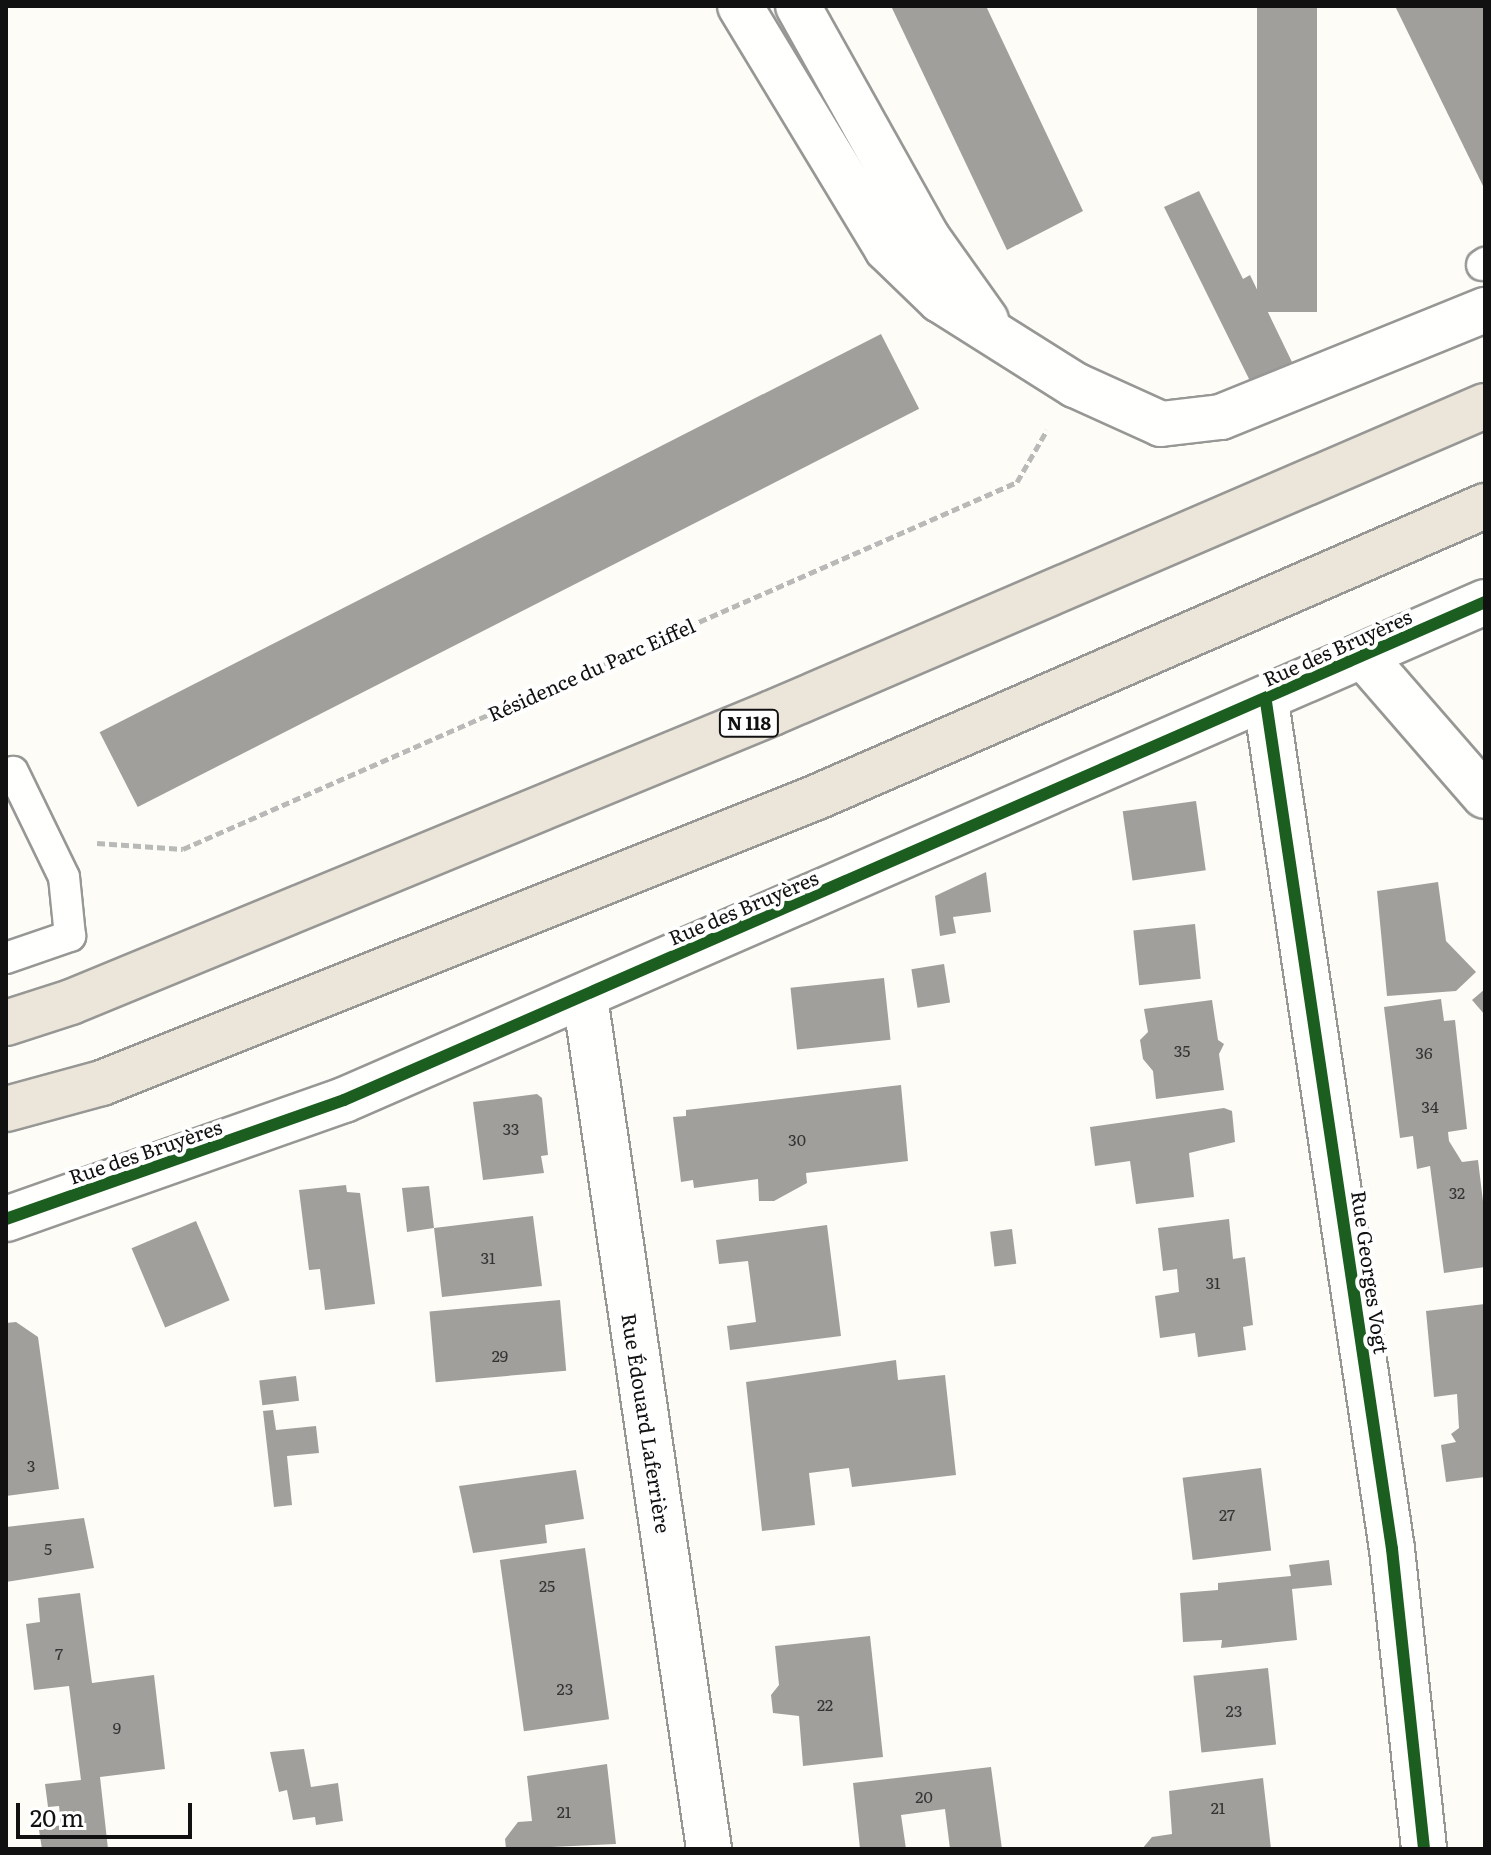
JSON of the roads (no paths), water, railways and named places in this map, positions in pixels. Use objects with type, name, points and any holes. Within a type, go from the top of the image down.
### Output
[{"type":"highway","name":"N 118","points":[[6,1023],[71,1002],[772,713],[1485,406]]},
{"type":"highway","points":[[6,1109],[102,1083],[817,797],[1485,506]]},
{"type":"street","points":[[740,6],[784,71],[887,249],[940,300],[991,329],[1075,385],[1161,424],[1221,417],[1485,310]]},
{"type":"street","points":[[798,6],[927,237],[991,329]]},
{"type":"street","name":"Rue des Bruyères","points":[[6,1219],[344,1100],[1266,702],[1485,602]]},
{"type":"street","points":[[1364,657],[1485,796]]},
{"type":"street","name":"Rue Georges Vogt","points":[[1266,702],[1392,1549],[1424,1849]]},
{"type":"street","name":"Rue Édouard Laferrière","points":[[585,997],[709,1849]]},
{"type":"lane","points":[[784,71],[821,47]]},
{"type":"lane","points":[[6,958],[70,936],[64,877],[13,772]]}]
